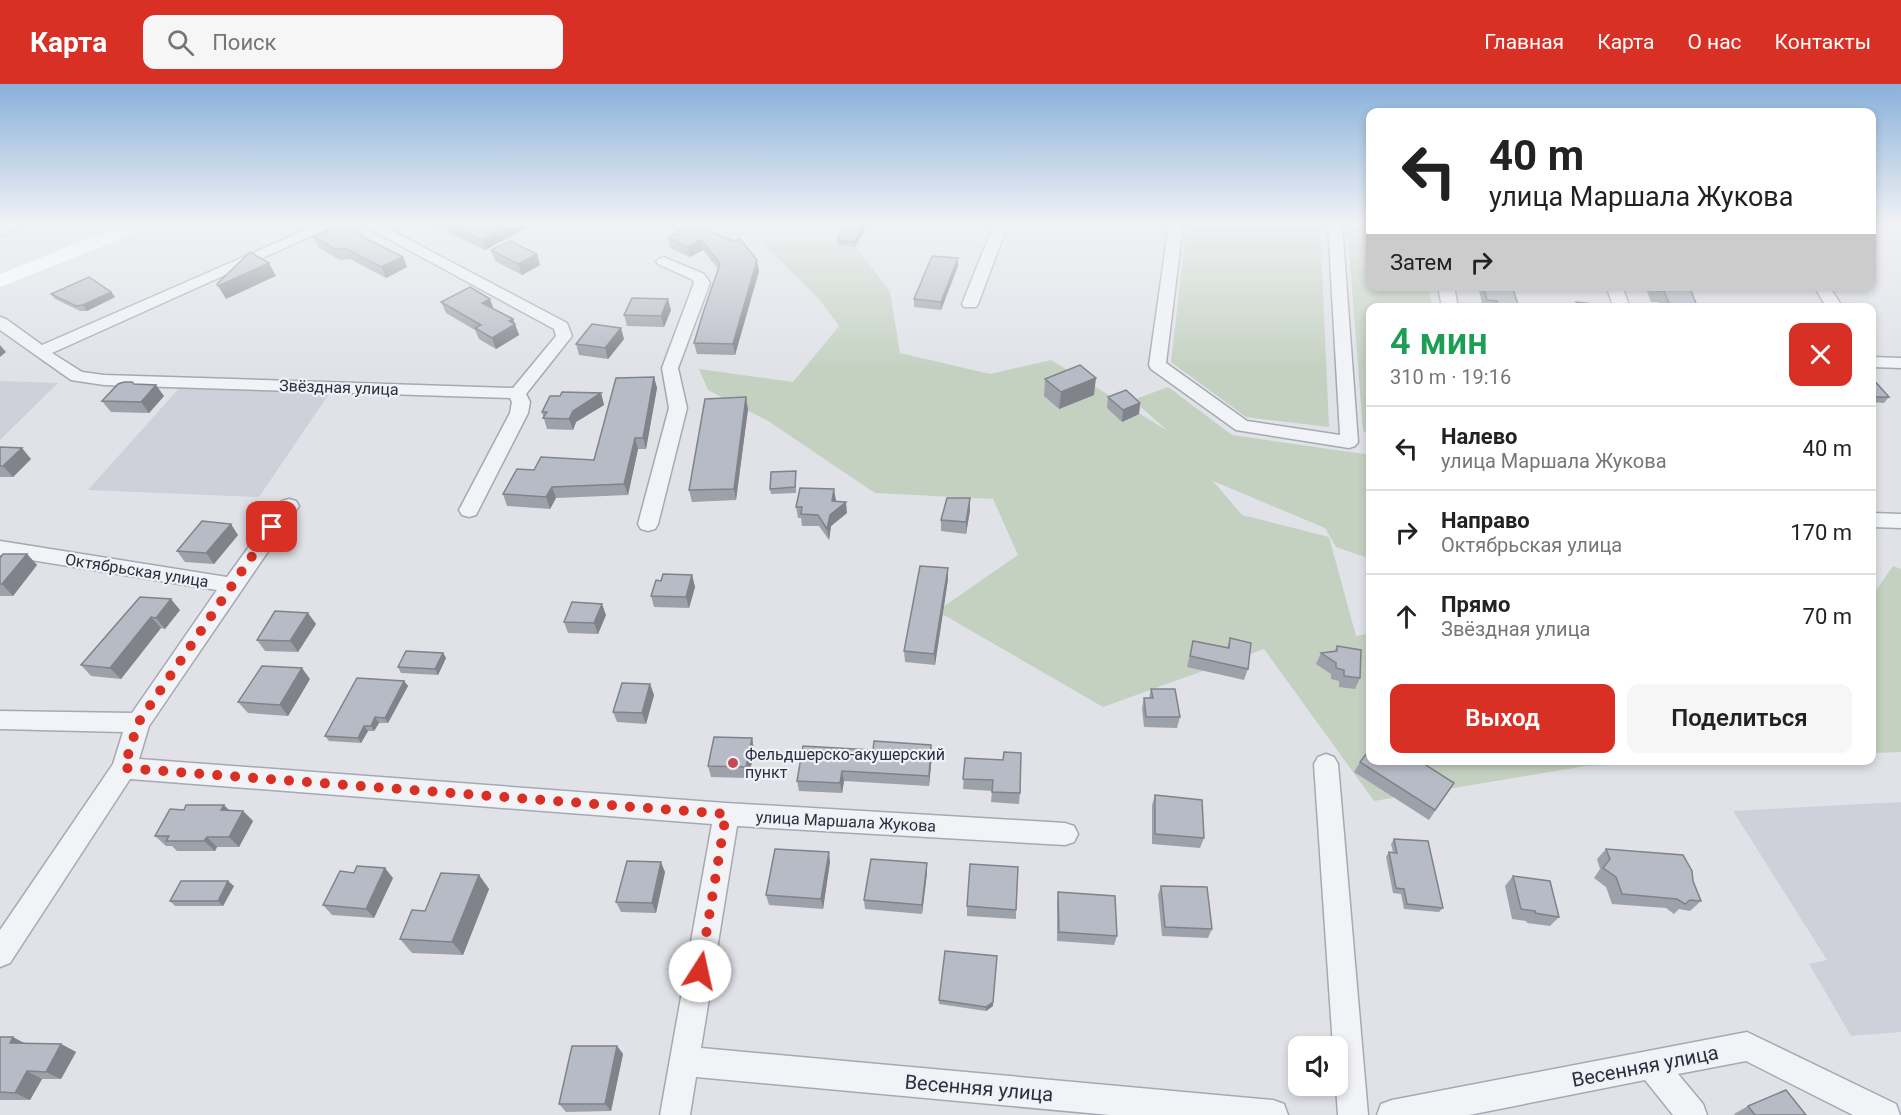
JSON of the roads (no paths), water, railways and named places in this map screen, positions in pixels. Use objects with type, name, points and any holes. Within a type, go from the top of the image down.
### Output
[{"type":"street","points":[[0,281],[22,272]]},
{"type":"street","points":[[40,352],[222,272]]},
{"type":"street","points":[[459,272],[561,326],[564,336],[517,394],[521,402],[519,413],[469,510]]},
{"type":"street","points":[[648,524],[678,408],[670,368],[702,283],[699,277],[688,272]]},
{"type":"street","points":[[970,304],[982,272]]},
{"type":"street","points":[[1170,272],[1157,365],[1242,426],[1349,441],[1338,272]]},
{"type":"street","name":"Звёздная улица","points":[[0,322],[77,376],[104,380],[494,391],[517,394]]},
{"type":"street","points":[[1876,362],[1901,363]]},
{"type":"street","points":[[232,585],[289,506]]},
{"type":"street","points":[[1876,520],[1901,521]]},
{"type":"street","name":"Октябрьская улица","points":[[0,548],[232,585],[138,723],[124,768],[0,954]]},
{"type":"street","points":[[0,720],[138,723]]},
{"type":"street","points":[[1326,764],[1353,1115]]},
{"type":"street","name":"улица Маршала Жукова","points":[[124,768],[726,814],[1065,834]]},
{"type":"street","points":[[675,1115],[726,814]]},
{"type":"street","name":"Весенняя улица","points":[[1392,1115],[1747,1046],[1886,1115]]},
{"type":"street","name":"Весенняя улица","points":[[685,1060],[1273,1115]]},
{"type":"street","points":[[1651,1064],[1692,1115]]},
{"type":"place","name":"Фельдшерско-акушерский пункт","points":[[733,763]]}]
